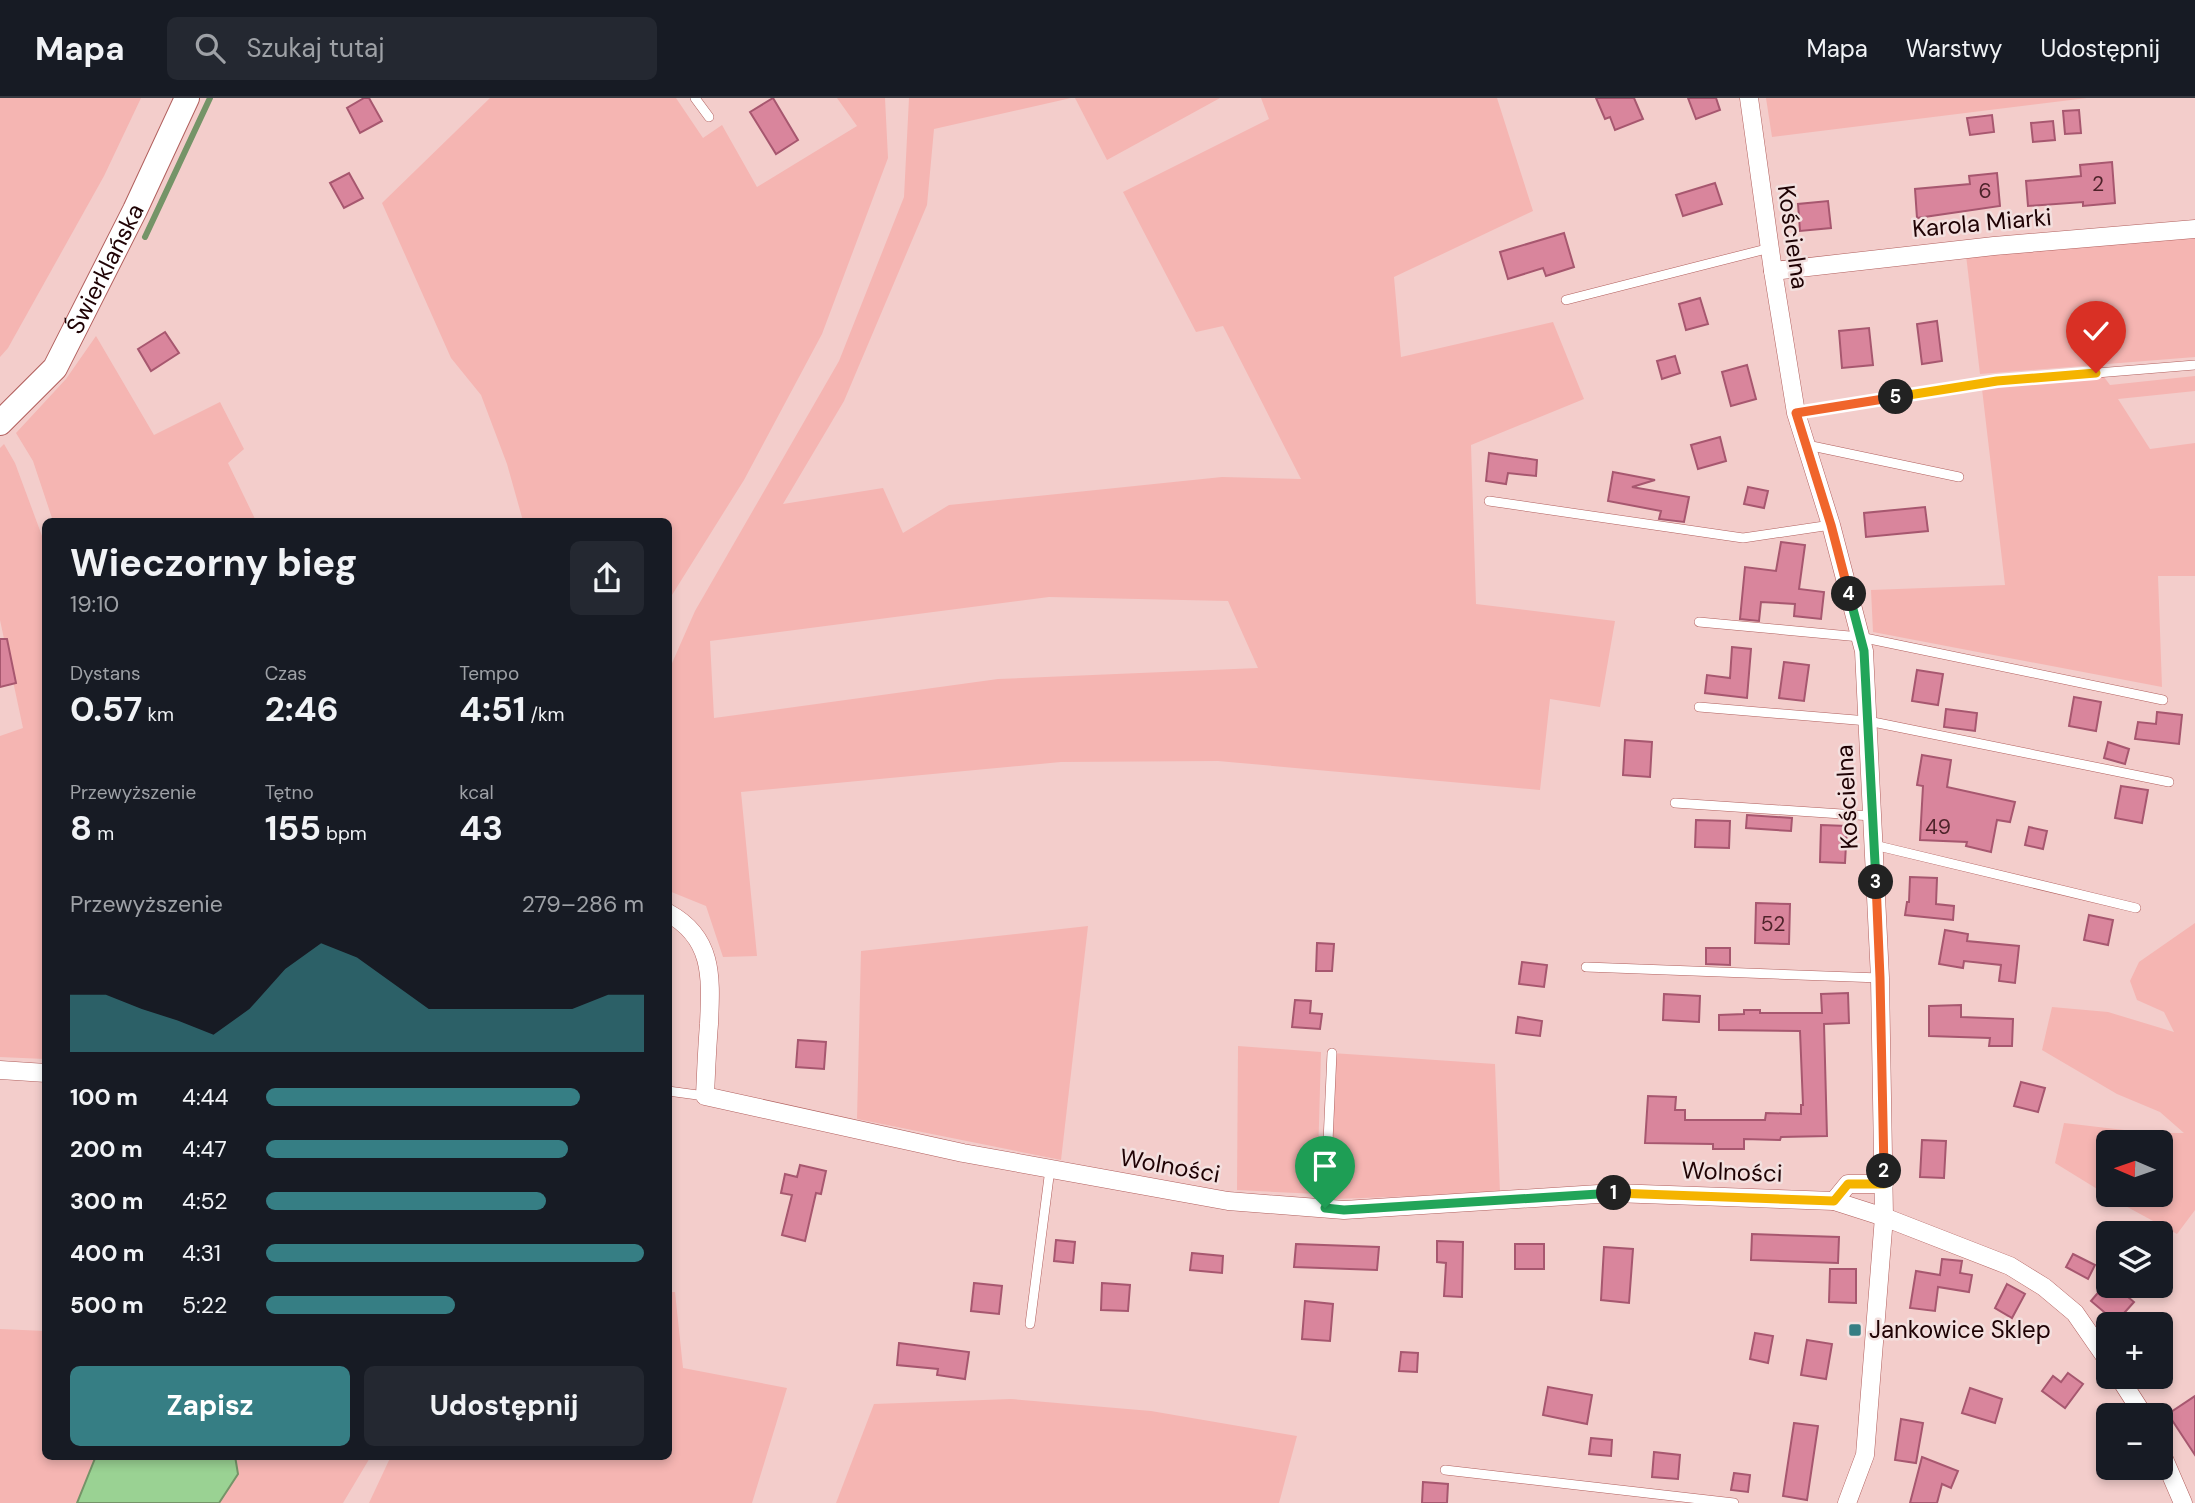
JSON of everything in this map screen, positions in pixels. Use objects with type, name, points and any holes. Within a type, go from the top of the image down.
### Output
[{"type":"main road","name":"Świerklańska","points":[[0,423],[55,368],[135,210],[187,98]]},
{"type":"street","name":"Kościelna","points":[[1749,98],[1796,413],[1831,525],[1864,651],[1880,978],[1884,1217],[1865,1455],[1847,1503]]},
{"type":"street","name":"Karola Miarki","points":[[1773,271],[1980,247],[2195,229]]},
{"type":"street","points":[[672,916],[693,933],[708,964],[710,992],[705,1096]]},
{"type":"street","points":[[0,1070],[42,1073]]},
{"type":"street","name":"Wolności","points":[[705,1096],[963,1153],[1228,1201],[1344,1210],[1614,1193],[1834,1201],[1884,1217],[2010,1266],[2044,1287],[2075,1313],[2096,1343]]},
{"type":"street","points":[[1834,1201],[1848,1184],[1884,1184]]},
{"type":"street","points":[[2173,1480],[2183,1503]]},
{"type":"lane","points":[[695,98],[709,117]]},
{"type":"lane","points":[[1566,300],[1770,248]]},
{"type":"lane","points":[[1796,413],[1997,381],[2195,365]]},
{"type":"lane","points":[[1804,444],[1959,477]]},
{"type":"lane","points":[[1489,501],[1743,538],[1831,525]]},
{"type":"lane","points":[[1699,622],[1860,636],[2163,700]]},
{"type":"lane","points":[[1699,707],[1868,721],[2169,782]]},
{"type":"lane","points":[[1675,803],[1872,816]]},
{"type":"lane","points":[[1874,845],[2136,908]]},
{"type":"lane","points":[[1586,967],[1880,978]]},
{"type":"lane","points":[[1325,1208],[1332,1053]]},
{"type":"lane","points":[[672,1092],[705,1096]]},
{"type":"lane","points":[[1030,1324],[1050,1168]]},
{"type":"lane","points":[[1445,1470],[1734,1503]]},
{"type":"shaded area","points":[[0,98],[141,98],[104,176],[8,348],[0,357]]},
{"type":"shaded area","points":[[490,98],[676,98],[703,138],[722,125],[757,187],[857,126],[837,98],[885,98],[888,158],[822,334],[744,480],[672,595],[672,518],[522,518],[507,464],[481,395],[451,358],[382,203]]},
{"type":"shaded area","points":[[909,98],[1071,98],[934,129],[927,205],[844,401],[783,504],[883,488],[903,533],[949,505],[1222,477],[1301,479],[1223,326],[1196,332],[1123,192],[1269,119],[1261,98],[1497,98],[1533,211],[1394,277],[1401,357],[1553,322],[1584,399],[1471,445],[1476,604],[1615,621],[1600,707],[1550,699],[1540,790],[1218,761],[1061,762],[741,792],[757,956],[723,957],[706,906],[672,892],[672,663],[695,611],[839,361],[904,197]],"holes":[[[1049,597],[1228,601],[1258,668],[998,679],[714,718],[710,641]]]},
{"type":"shaded area","points":[[1075,98],[1220,98],[1107,160]]},
{"type":"shaded area","points":[[1766,98],[2087,98],[1772,137]]},
{"type":"shaded area","points":[[2195,238],[2195,357],[1980,374],[1966,255]]},
{"type":"shaded area","points":[[96,336],[154,435],[220,402],[244,449],[228,463],[255,518],[52,518],[33,461],[16,433],[66,379]]},
{"type":"shaded area","points":[[2195,376],[2195,391],[2118,399],[2150,449],[2195,443],[2195,576],[2158,576],[2162,687],[1873,632],[1871,590],[2005,585],[1982,389],[2104,377],[2110,385]]},
{"type":"shaded area","points":[[4,444],[15,463],[42,536],[42,1059],[0,1057],[0,736],[23,728],[0,620],[0,448]]},
{"type":"shaded area","points":[[2195,923],[2195,1210],[2177,1234],[2173,1232],[2173,1221],[2153,1221],[2129,1208],[2174,1208],[2174,1133],[2184,1133],[2160,1112],[2117,1094],[2042,1050],[2052,1007],[2108,1012],[2174,1032],[2164,1012],[2137,1000],[2130,981],[2139,962]]},
{"type":"shaded area","points":[[1088,926],[1061,1160],[857,1119],[861,951]]},
{"type":"shaded area","points":[[1238,1046],[1321,1052],[1317,1194],[1237,1190]]},
{"type":"shaded area","points":[[1332,1053],[1495,1064],[1500,1193],[1334,1199]]},
{"type":"shaded area","points":[[2064,1123],[2124,1130],[2096,1130],[2096,1188],[2055,1163]]},
{"type":"shaded area","points":[[672,1292],[675,1292],[683,1368],[787,1388],[752,1503],[369,1503],[389,1460],[672,1460]]},
{"type":"shaded area","points":[[0,1329],[42,1331],[42,1460],[94,1460],[77,1503],[0,1503]]},
{"type":"shaded area","points":[[1011,1399],[1151,1411],[1297,1436],[1279,1503],[836,1503],[874,1404]]},
{"type":"shaded area","points":[[94,1460],[236,1460],[238,1474],[219,1503],[77,1503]]},
{"type":"shaded area","points":[[236,1460],[369,1460],[343,1503],[219,1503],[238,1474]]},
{"type":"building","points":[[369,98],[382,121],[360,133],[347,108]]},
{"type":"building","points":[[773,98],[798,140],[776,154],[750,112]]},
{"type":"building","points":[[1596,98],[1634,98],[1643,119],[1615,130],[1610,117],[1605,119]]},
{"type":"building","points":[[1688,98],[1716,98],[1720,110],[1696,119]]},
{"type":"building","points":[[2079,110],[2081,133],[2065,134],[2063,111]]},
{"type":"building","points":[[1992,115],[1994,132],[1970,135],[1967,118]]},
{"type":"building","points":[[2053,121],[2055,140],[2033,142],[2031,123]]},
{"type":"building","points":[[2112,162],[2115,203],[2083,206],[2083,202],[2028,206],[2026,181],[2081,176],[2080,165]]},
{"type":"building","points":[[349,173],[363,198],[344,208],[330,183]]},
{"type":"building","points":[[1997,173],[2000,206],[1917,218],[1915,189],[1970,184],[1969,176]]},
{"type":"building","points":[[1715,183],[1722,204],[1683,216],[1676,195]]},
{"type":"building","points":[[1828,201],[1831,228],[1800,231],[1798,204]]},
{"type":"building","points":[[1564,233],[1574,267],[1546,276],[1543,268],[1508,279],[1500,252]]},
{"type":"building","points":[[1700,298],[1708,324],[1686,330],[1679,304]]},
{"type":"building","points":[[1937,321],[1942,361],[1922,364],[1917,324]]},
{"type":"building","points":[[1869,328],[1873,365],[1842,368],[1839,331]]},
{"type":"building","points":[[165,332],[179,353],[151,371],[138,349]]},
{"type":"building","points":[[1675,356],[1680,373],[1662,379],[1657,361]]},
{"type":"building","points":[[1747,365],[1756,399],[1731,406],[1722,372]]},
{"type":"building","points":[[1720,437],[1726,461],[1698,469],[1691,445]]},
{"type":"building","points":[[1489,453],[1537,460],[1536,476],[1508,473],[1506,484],[1486,481]]},
{"type":"building","points":[[1613,472],[1655,480],[1632,487],[1689,497],[1684,522],[1659,519],[1661,511],[1608,501]]},
{"type":"building","points":[[1748,487],[1768,491],[1764,508],[1744,504]]},
{"type":"building","points":[[1925,507],[1928,531],[1866,537],[1864,513]]},
{"type":"building","points":[[1781,542],[1805,545],[1799,589],[1824,592],[1821,619],[1794,616],[1795,604],[1761,602],[1759,621],[1740,619],[1745,567],[1776,571]]},
{"type":"building","points":[[0,639],[7,639],[16,683],[0,687]]},
{"type":"building","points":[[1732,647],[1751,649],[1747,698],[1705,693],[1707,675],[1730,678]]},
{"type":"building","points":[[1784,662],[1809,665],[1804,701],[1779,698]]},
{"type":"building","points":[[1917,670],[1943,674],[1938,705],[1912,701]]},
{"type":"building","points":[[2074,697],[2101,702],[2096,731],[2069,726]]},
{"type":"building","points":[[1946,709],[1977,713],[1975,731],[1944,727]]},
{"type":"building","points":[[2157,712],[2182,715],[2179,744],[2135,739],[2138,722],[2156,724]]},
{"type":"building","points":[[1625,740],[1652,742],[1650,777],[1623,775]]},
{"type":"building","points":[[2108,742],[2129,749],[2125,764],[2104,758]]},
{"type":"building","points":[[1922,755],[1951,760],[1947,787],[2015,802],[2010,822],[1997,820],[1991,852],[1966,846],[1967,842],[1920,840],[1923,786],[1917,785]]},
{"type":"building","points":[[2121,786],[2148,790],[2142,823],[2115,818]]},
{"type":"building","points":[[1747,815],[1792,818],[1791,831],[1746,828]]},
{"type":"building","points":[[1696,820],[1730,821],[1729,848],[1695,847]]},
{"type":"building","points":[[1821,825],[1847,826],[1845,863],[1820,862]]},
{"type":"building","points":[[2029,827],[2047,831],[2043,849],[2025,845]]},
{"type":"building","points":[[1910,877],[1937,878],[1936,904],[1954,906],[1953,920],[1905,915],[1909,902]]},
{"type":"building","points":[[1756,903],[1790,904],[1789,944],[1755,943]]},
{"type":"building","points":[[2089,915],[2113,920],[2108,945],[2084,940]]},
{"type":"building","points":[[1945,930],[1968,934],[1967,941],[2019,946],[2015,983],[1999,981],[2001,965],[1964,961],[1963,968],[1939,964]]},
{"type":"building","points":[[1317,943],[1334,944],[1332,971],[1316,971]]},
{"type":"building","points":[[1706,948],[1730,948],[1730,965],[1706,964]]},
{"type":"building","points":[[1522,962],[1547,965],[1544,987],[1519,984]]},
{"type":"building","points":[[1848,993],[1849,1023],[1824,1024],[1827,1136],[1781,1137],[1780,1140],[1744,1139],[1744,1149],[1713,1149],[1713,1144],[1645,1143],[1648,1096],[1676,1097],[1675,1110],[1685,1110],[1685,1120],[1765,1120],[1766,1113],[1801,1114],[1803,1105],[1800,1031],[1719,1030],[1719,1015],[1744,1014],[1744,1010],[1760,1010],[1760,1013],[1822,1013],[1821,994]]},
{"type":"building","points":[[1664,994],[1700,996],[1699,1022],[1663,1020]]},
{"type":"building","points":[[1295,1000],[1311,1001],[1310,1013],[1322,1014],[1320,1029],[1292,1027]]},
{"type":"building","points":[[1961,1005],[1961,1017],[2013,1019],[2012,1046],[1989,1046],[1990,1038],[1929,1036],[1929,1006]]},
{"type":"building","points":[[1518,1017],[1542,1021],[1540,1036],[1516,1033]]},
{"type":"building","points":[[798,1040],[826,1042],[824,1069],[796,1067]]},
{"type":"building","points":[[2021,1082],[2045,1088],[2038,1112],[2014,1106]]},
{"type":"building","points":[[1922,1140],[1946,1141],[1944,1178],[1920,1177]]},
{"type":"building","points":[[800,1165],[826,1171],[821,1194],[816,1193],[805,1241],[782,1235],[792,1195],[781,1193],[785,1174],[797,1177]]},
{"type":"building","points":[[1752,1234],[1839,1237],[1838,1263],[1751,1260]]},
{"type":"building","points":[[1056,1240],[1075,1242],[1073,1263],[1054,1261]]},
{"type":"building","points":[[1437,1241],[1463,1242],[1462,1297],[1444,1296],[1446,1263],[1437,1262]]},
{"type":"building","points":[[1296,1244],[1379,1247],[1377,1270],[1294,1267]]},
{"type":"building","points":[[1515,1244],[1544,1244],[1544,1269],[1515,1269]]},
{"type":"building","points":[[1604,1247],[1633,1249],[1629,1303],[1601,1300]]},
{"type":"building","points":[[1192,1253],[1223,1256],[1222,1273],[1190,1270]]},
{"type":"building","points":[[2073,1254],[2095,1265],[2088,1279],[2066,1267]]},
{"type":"building","points":[[1942,1259],[1962,1261],[1960,1273],[1972,1275],[1969,1292],[1938,1287],[1935,1311],[1910,1308],[1916,1271],[1940,1275]]},
{"type":"building","points":[[1830,1269],[1856,1269],[1856,1303],[1829,1302]]},
{"type":"building","points":[[974,1283],[1002,1286],[999,1314],[971,1311]]},
{"type":"building","points":[[1102,1283],[1130,1285],[1128,1311],[1101,1310]]},
{"type":"building","points":[[2007,1284],[2025,1294],[2012,1318],[1995,1308]]},
{"type":"building","points":[[2096,1295],[2096,1298],[2129,1298],[2134,1302],[2125,1312],[2104,1312],[2091,1301]]},
{"type":"building","points":[[1305,1301],[1333,1304],[1330,1341],[1302,1339]]},
{"type":"building","points":[[1755,1333],[1773,1336],[1768,1363],[1750,1359]]},
{"type":"building","points":[[1807,1340],[1832,1344],[1826,1379],[1801,1375]]},
{"type":"building","points":[[899,1343],[969,1352],[965,1379],[937,1375],[938,1369],[897,1365]]},
{"type":"building","points":[[1401,1352],[1418,1353],[1417,1372],[1399,1371]]},
{"type":"building","points":[[2068,1373],[2083,1384],[2065,1408],[2042,1391],[2053,1376],[2061,1382]]},
{"type":"building","points":[[1548,1387],[1592,1395],[1587,1424],[1543,1415]]},
{"type":"building","points":[[1970,1388],[2002,1399],[1995,1423],[1962,1413]]},
{"type":"building","points":[[2195,1396],[2195,1455],[2173,1422],[2173,1411]]},
{"type":"building","points":[[1901,1419],[1923,1423],[1916,1463],[1895,1460]]},
{"type":"building","points":[[1794,1423],[1818,1426],[1807,1500],[1783,1496]]},
{"type":"building","points":[[1591,1438],[1612,1440],[1611,1456],[1589,1454]]},
{"type":"building","points":[[1654,1452],[1680,1455],[1678,1479],[1652,1477]]},
{"type":"building","points":[[1922,1457],[1958,1471],[1951,1488],[1942,1484],[1937,1503],[1910,1503]]},
{"type":"building","points":[[1734,1473],[1750,1475],[1748,1492],[1731,1490]]},
{"type":"building","points":[[1423,1482],[1448,1484],[1447,1503],[1422,1503]]},
{"type":"waterway","points":[[145,237],[210,98]]},
{"type":"place","name":"Jankowice Sklep","points":[[1855,1330]]},
{"type":"route","points":[[1325,1208],[1344,1210],[1614,1193],[1834,1201],[1848,1184],[1884,1184],[1880,978],[1864,651],[1831,525],[1796,413],[1997,381],[2096,373]]}]
